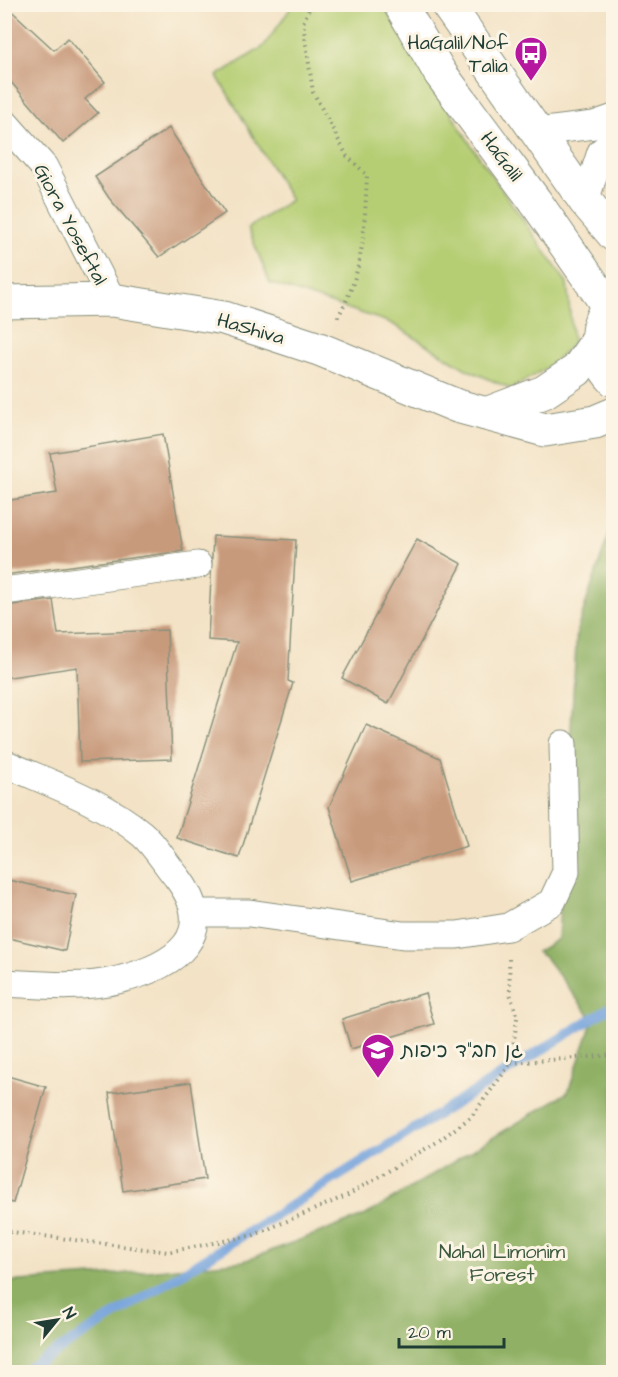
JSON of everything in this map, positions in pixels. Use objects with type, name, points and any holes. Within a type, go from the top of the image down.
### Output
[{"type":"street","name":"HaGalil","points":[[400,4],[440,72],[610,303]]},
{"type":"street","points":[[447,4],[585,201],[614,235]]},
{"type":"street","points":[[537,132],[594,125],[614,118]]},
{"type":"street","name":"Giora Yoseftal","points":[[4,122],[44,168],[112,300]]},
{"type":"street","points":[[585,201],[601,152],[614,142]]},
{"type":"street","name":"HaShiva","points":[[4,302],[112,300],[224,318],[319,348],[457,406],[545,430],[595,422],[614,414]]},
{"type":"street","points":[[610,303],[600,323],[597,341],[600,358],[614,380]]},
{"type":"street","points":[[486,414],[544,392],[577,370],[597,341]]},
{"type":"street","points":[[4,591],[198,565]]},
{"type":"street","points":[[195,913],[260,914],[403,935],[457,935],[508,927],[552,902],[566,872],[563,744]]},
{"type":"street","points":[[4,763],[102,807],[143,835],[194,903],[196,928],[183,948],[157,967],[117,981],[51,986],[4,982]]},
{"type":"path","points":[[311,4],[303,23],[313,92],[347,156],[367,175],[363,248],[352,294],[319,348]]},
{"type":"path","points":[[4,1231],[168,1252],[254,1235],[346,1196],[437,1142],[471,1117],[511,1064],[517,1018],[510,993],[508,927]]},
{"type":"path","points":[[511,1064],[614,1055]]},
{"type":"green space","points":[[293,5],[383,5],[471,145],[567,283],[573,343],[550,366],[511,389],[466,369],[391,323],[270,283],[248,228],[291,200],[217,76],[263,47]]},
{"type":"green space","name":"Nahal Limonim Forest","points":[[613,522],[613,1372],[5,1372],[5,1282],[109,1275],[244,1261],[366,1215],[568,1092],[593,1020],[545,957],[537,952],[558,939],[577,630]]},
{"type":"building","points":[[4,4],[54,50],[68,38],[105,82],[85,99],[98,113],[63,143],[4,74]]},
{"type":"building","points":[[169,128],[225,213],[159,257],[109,198],[95,177]]},
{"type":"building","points":[[163,434],[183,551],[4,575],[4,501],[57,493],[50,453]]},
{"type":"building","points":[[213,536],[296,540],[288,681],[293,683],[239,858],[177,838],[237,642],[208,640]]},
{"type":"building","points":[[417,539],[462,564],[388,704],[342,678]]},
{"type":"building","points":[[53,600],[58,634],[167,630],[172,759],[80,762],[77,667],[4,678],[4,606]]},
{"type":"building","points":[[366,725],[440,758],[467,846],[352,881],[329,807]]},
{"type":"building","points":[[4,879],[76,895],[65,951],[4,937]]},
{"type":"building","points":[[425,993],[434,1024],[351,1049],[342,1019]]},
{"type":"building","points":[[4,1075],[46,1087],[13,1203],[4,1201]]},
{"type":"building","points":[[191,1082],[205,1179],[123,1191],[109,1093]]},
{"type":"waterway","points":[[23,1372],[614,1005]]},
{"type":"place","name":"HaGalil/Nof Talia","points":[[531,82]]},
{"type":"place","name":"גן חב\"ד כיפות","points":[[378,1079]]}]
